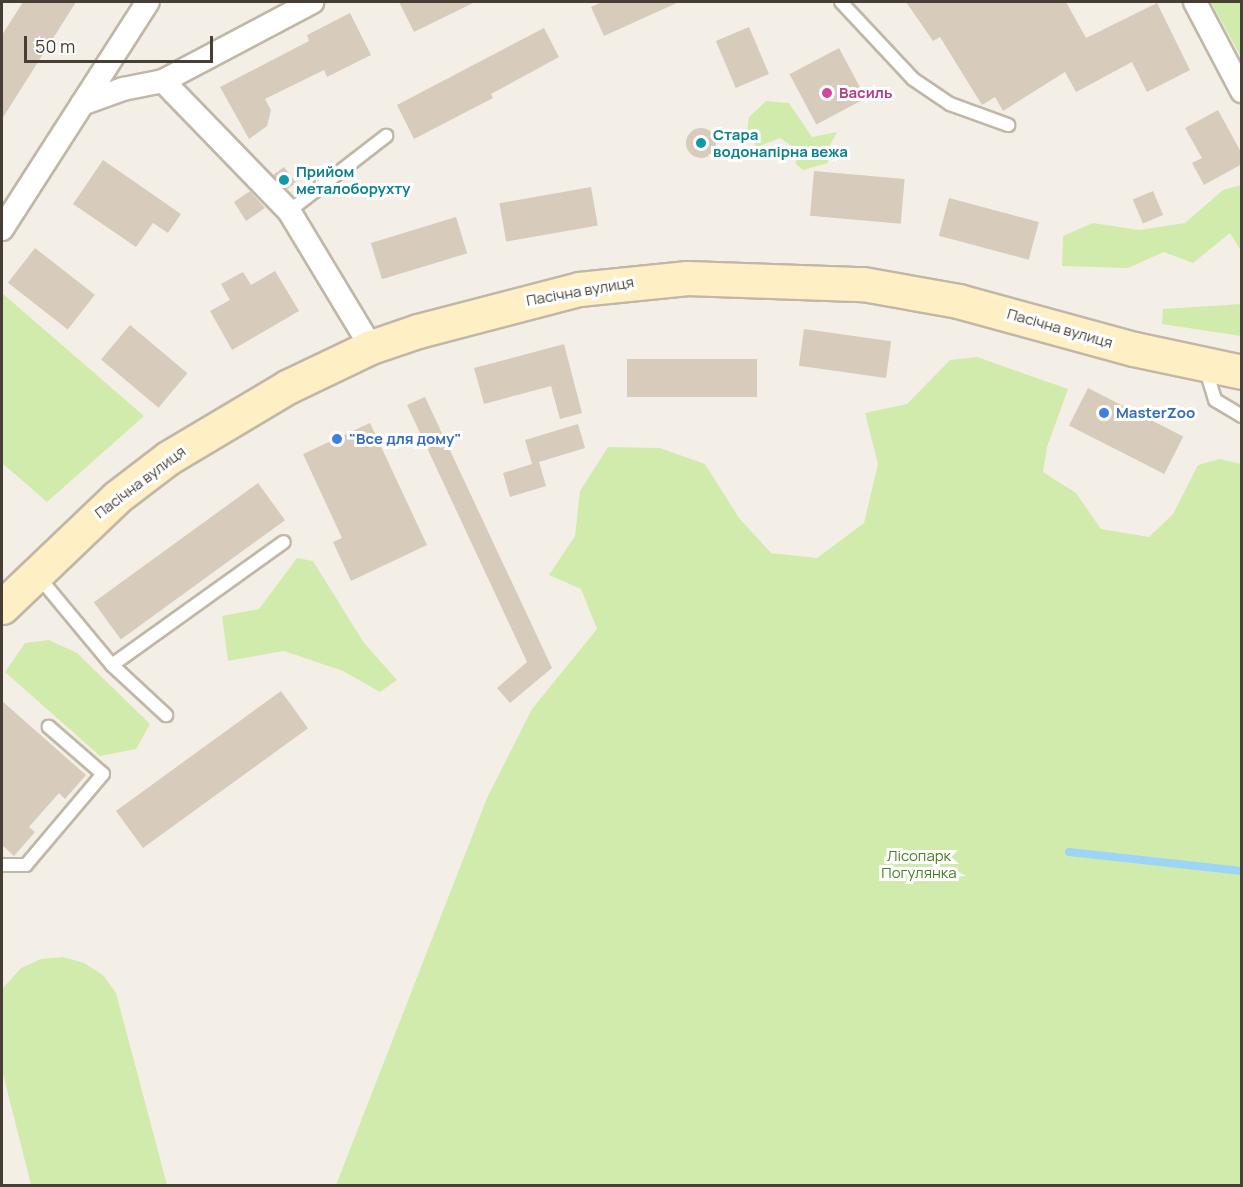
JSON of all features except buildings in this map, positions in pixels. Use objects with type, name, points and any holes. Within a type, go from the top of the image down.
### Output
[{"type":"main road","name":"Пасічна вулиця","points":[[2,607],[85,524],[168,458],[287,387],[371,347],[462,317],[579,289],[633,281],[747,277],[863,284],[939,297],[1205,367],[1242,372]]},
{"type":"street","points":[[2,229],[148,2]]},
{"type":"street","points":[[82,104],[123,89],[163,81],[312,2]]},
{"type":"street","points":[[1195,2],[1242,91]]},
{"type":"street","points":[[163,81],[289,211],[371,347]]},
{"type":"lane","points":[[841,2],[913,79],[950,104],[1008,125]]},
{"type":"lane","points":[[289,211],[386,136]]},
{"type":"lane","points":[[1205,367],[1215,400],[1242,416]]},
{"type":"lane","points":[[112,665],[284,542]]},
{"type":"lane","points":[[36,573],[112,665],[166,715]]},
{"type":"lane","points":[[2,865],[26,865],[103,774],[49,727]]},
{"type":"green space","points":[[1211,2],[1241,2],[1241,57]]},
{"type":"green space","points":[[766,101],[789,103],[812,137],[837,132],[828,149],[828,163],[803,170],[796,164],[795,148],[780,138],[757,147],[747,132],[749,117]]},
{"type":"green space","points":[[1241,185],[1241,251],[1230,233],[1193,263],[1164,252],[1128,268],[1062,266],[1063,236],[1093,223],[1139,230],[1185,223],[1223,190]]},
{"type":"green space","points":[[2,293],[144,416],[47,502],[2,463]]},
{"type":"green space","points":[[1241,304],[1241,336],[1162,324],[1163,309]]},
{"type":"green space","name":"Лісопарк Погулянка","points":[[977,357],[1068,389],[1047,447],[1043,472],[1076,493],[1101,529],[1149,537],[1173,514],[1198,465],[1220,459],[1241,464],[1241,1185],[336,1185],[487,798],[532,709],[597,629],[581,589],[549,575],[575,536],[580,491],[608,447],[660,448],[705,464],[739,518],[771,553],[817,558],[864,523],[878,464],[865,413],[907,404],[950,360]]},
{"type":"green space","points":[[297,558],[313,561],[364,643],[397,680],[380,692],[343,671],[284,651],[228,661],[222,616],[259,609]]},
{"type":"green space","points":[[49,640],[77,653],[150,724],[136,749],[100,756],[5,672],[25,643]]},
{"type":"green space","points":[[63,957],[84,963],[103,975],[116,993],[167,1185],[31,1185],[2,1070],[2,989],[21,968],[41,959]]},
{"type":"waterway","points":[[1069,852],[1242,871]]},
{"type":"place","name":"Василь","points":[[827,93]]},
{"type":"place","name":"Стара водонапірна вежа","points":[[701,143]]},
{"type":"place","name":"Прийом металоборухту","points":[[284,180]]},
{"type":"place","name":"MasterZoo","points":[[1104,413]]},
{"type":"place","name":"\"Все для дому\"","points":[[337,439]]}]
